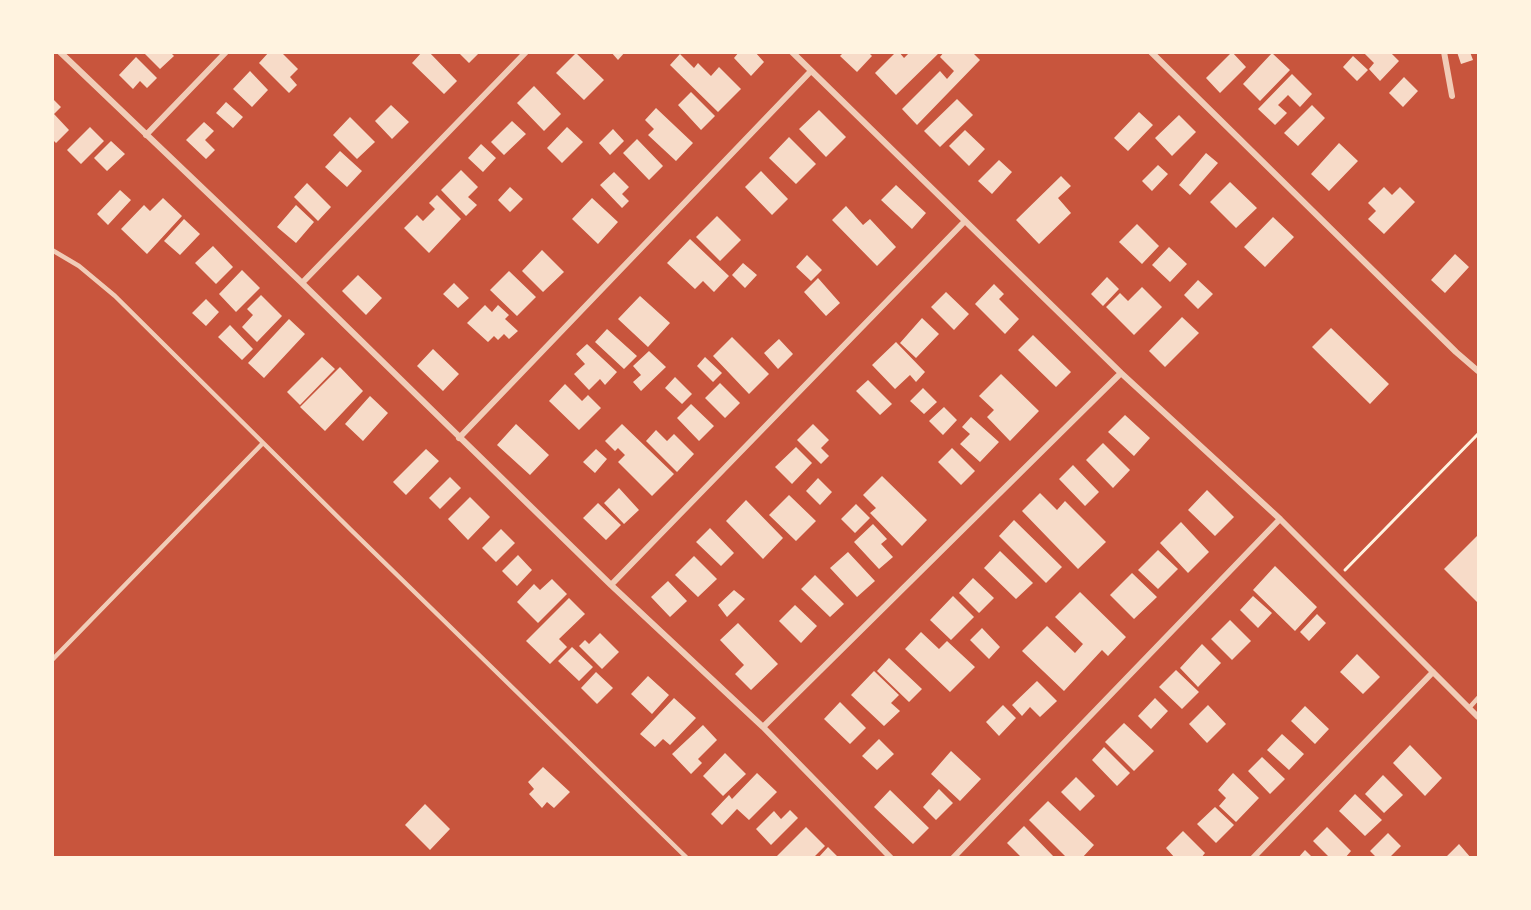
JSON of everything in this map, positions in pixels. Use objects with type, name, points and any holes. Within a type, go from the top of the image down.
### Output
[{"type":"street","points":[[60,52],[302,283],[610,585],[763,727],[891,858]]},
{"type":"street","points":[[146,135],[226,52]]},
{"type":"street","points":[[302,283],[526,52]]},
{"type":"street","points":[[792,52],[1121,373],[1280,519],[1479,717]]},
{"type":"street","points":[[1151,52],[1456,352],[1479,371]]},
{"type":"street","points":[[1444,52],[1452,96]]},
{"type":"street","points":[[459,438],[811,71]]},
{"type":"street","points":[[610,585],[965,221]]},
{"type":"street","points":[[763,727],[1121,373]]},
{"type":"street","points":[[953,858],[1280,519]]},
{"type":"street","points":[[1254,858],[1433,672]]},
{"type":"lane","points":[[52,250],[79,266],[115,296],[687,858]]},
{"type":"lane","points":[[52,660],[263,443]]},
{"type":"lane","points":[[1469,708],[1479,698]]},
{"type":"path","points":[[1338,577],[1479,434]]},
{"type":"building","points":[[143,52],[170,52],[174,56],[160,69]]},
{"type":"building","points":[[269,52],[281,52],[298,69],[290,77],[297,85],[289,93],[259,63]]},
{"type":"building","points":[[422,52],[429,52],[457,81],[444,94],[412,63]]},
{"type":"building","points":[[458,52],[480,52],[469,63]]},
{"type":"building","points":[[611,52],[625,52],[618,60]]},
{"type":"building","points":[[739,52],[755,52],[764,62],[751,76],[734,58]]},
{"type":"building","points":[[844,52],[868,52],[872,56],[857,72],[840,56]]},
{"type":"building","points":[[896,52],[904,58],[910,52],[940,52],[896,95],[875,73]]},
{"type":"building","points":[[944,52],[972,52],[980,60],[917,125],[902,109],[940,71],[947,79],[954,71],[940,57]]},
{"type":"building","points":[[1232,52],[1246,67],[1220,93],[1206,78]]},
{"type":"building","points":[[1363,52],[1390,52],[1399,61],[1380,81],[1369,69],[1374,63]]},
{"type":"building","points":[[1457,52],[1470,52],[1473,60],[1461,64]]},
{"type":"building","points":[[576,53],[604,80],[584,100],[556,73]]},
{"type":"building","points":[[1272,53],[1290,70],[1260,101],[1243,84]]},
{"type":"building","points":[[680,54],[694,68],[698,63],[711,76],[719,67],[741,89],[718,112],[670,65]]},
{"type":"building","points":[[1353,56],[1368,70],[1357,81],[1343,67]]},
{"type":"building","points":[[136,57],[157,78],[147,88],[140,81],[133,89],[119,75]]},
{"type":"building","points":[[250,71],[268,90],[252,107],[233,89]]},
{"type":"building","points":[[1292,74],[1312,94],[1300,107],[1288,95],[1278,105],[1287,113],[1275,125],[1258,109]]},
{"type":"building","points":[[1404,77],[1418,91],[1403,107],[1389,93]]},
{"type":"building","points":[[534,86],[561,114],[544,131],[517,103]]},
{"type":"building","points":[[691,92],[715,116],[701,130],[678,105]]},
{"type":"building","points":[[52,98],[61,107],[54,114],[69,130],[56,143],[52,139]]},
{"type":"building","points":[[957,99],[973,115],[940,147],[924,131]]},
{"type":"building","points":[[226,102],[243,117],[233,128],[216,113]]},
{"type":"building","points":[[391,105],[409,122],[392,139],[375,121]]},
{"type":"building","points":[[1312,105],[1325,118],[1298,146],[1284,133]]},
{"type":"building","points":[[656,108],[693,143],[676,161],[648,135],[654,129],[645,120]]},
{"type":"building","points":[[819,110],[846,137],[826,157],[799,129]]},
{"type":"building","points":[[1139,112],[1153,125],[1128,151],[1114,138]]},
{"type":"building","points":[[1179,115],[1196,132],[1172,156],[1155,138]]},
{"type":"building","points":[[350,117],[375,142],[357,159],[333,135]]},
{"type":"building","points":[[512,121],[526,134],[504,155],[491,142]]},
{"type":"building","points":[[204,122],[214,131],[205,140],[215,150],[206,159],[186,140]]},
{"type":"building","points":[[90,127],[104,141],[81,164],[67,150]]},
{"type":"building","points":[[567,127],[583,142],[562,163],[547,148]]},
{"type":"building","points":[[613,129],[624,141],[610,155],[599,143]]},
{"type":"building","points":[[965,130],[985,149],[969,166],[949,146]]},
{"type":"building","points":[[789,137],[816,164],[796,184],[769,158]]},
{"type":"building","points":[[637,139],[663,166],[649,180],[623,153]]},
{"type":"building","points":[[111,141],[125,154],[107,171],[94,158]]},
{"type":"building","points":[[1339,143],[1358,161],[1329,191],[1311,174]]},
{"type":"building","points":[[481,144],[496,158],[483,172],[468,158]]},
{"type":"building","points":[[340,151],[362,171],[347,187],[325,167]]},
{"type":"building","points":[[1206,153],[1218,163],[1190,195],[1179,185]]},
{"type":"building","points":[[999,160],[1012,172],[992,194],[978,181]]},
{"type":"building","points":[[1158,165],[1168,174],[1152,191],[1142,181]]},
{"type":"building","points":[[461,170],[478,187],[468,197],[477,205],[466,216],[441,190]]},
{"type":"building","points":[[761,171],[788,199],[772,215],[745,187]]},
{"type":"building","points":[[614,172],[629,187],[622,194],[629,201],[622,208],[600,185]]},
{"type":"building","points":[[1061,176],[1071,186],[1058,198],[1071,213],[1039,244],[1016,220]]},
{"type":"building","points":[[1230,182],[1257,208],[1236,228],[1210,202]]},
{"type":"building","points":[[307,183],[331,207],[318,221],[294,197]]},
{"type":"building","points":[[896,185],[926,213],[912,229],[881,200]]},
{"type":"building","points":[[510,187],[523,199],[510,212],[498,200]]},
{"type":"building","points":[[1384,187],[1392,195],[1400,187],[1415,202],[1384,234],[1368,219],[1376,211],[1368,203]]},
{"type":"building","points":[[120,190],[131,200],[108,225],[97,214]]},
{"type":"building","points":[[437,195],[461,219],[429,253],[404,228],[417,215],[423,221],[435,209],[429,203]]},
{"type":"building","points":[[163,198],[182,216],[147,254],[121,229],[144,205],[150,211]]},
{"type":"building","points":[[592,198],[618,222],[598,244],[572,219]]},
{"type":"building","points":[[296,205],[314,222],[296,243],[277,227]]},
{"type":"building","points":[[846,206],[863,225],[870,219],[896,247],[877,266],[832,220]]},
{"type":"building","points":[[717,216],[741,240],[720,261],[696,237]]},
{"type":"building","points":[[1273,217],[1294,237],[1265,267],[1244,247]]},
{"type":"building","points":[[184,219],[200,234],[180,255],[164,241]]},
{"type":"building","points":[[1137,224],[1159,246],[1142,264],[1119,242]]},
{"type":"building","points":[[690,239],[729,276],[714,292],[703,281],[695,289],[667,263]]},
{"type":"building","points":[[213,246],[233,267],[216,284],[195,263]]},
{"type":"building","points":[[1169,247],[1187,264],[1170,282],[1152,265]]},
{"type":"building","points":[[542,250],[564,272],[543,292],[522,271]]},
{"type":"building","points":[[1455,254],[1469,267],[1445,293],[1431,280]]},
{"type":"building","points":[[807,255],[822,270],[811,281],[796,267]]},
{"type":"building","points":[[743,263],[757,275],[745,288],[732,275]]},
{"type":"building","points":[[242,270],[260,288],[236,312],[219,294]]},
{"type":"building","points":[[509,271],[536,297],[517,316],[490,290]]},
{"type":"building","points":[[358,275],[382,298],[366,315],[342,291]]},
{"type":"building","points":[[1107,277],[1119,289],[1103,306],[1091,294]]},
{"type":"building","points":[[818,278],[840,303],[826,316],[804,292]]},
{"type":"building","points":[[1198,280],[1213,294],[1198,309],[1184,295]]},
{"type":"building","points":[[454,283],[469,298],[458,308],[443,294]]},
{"type":"building","points":[[994,284],[1004,294],[999,299],[1019,319],[1005,334],[975,304]]},
{"type":"building","points":[[1142,287],[1162,307],[1134,335],[1106,307],[1120,293],[1128,301]]},
{"type":"building","points":[[946,292],[969,314],[954,330],[931,307]]},
{"type":"building","points":[[261,295],[282,316],[257,342],[242,327],[253,315],[247,309]]},
{"type":"building","points":[[640,296],[670,323],[648,347],[618,319]]},
{"type":"building","points":[[206,299],[219,312],[206,326],[192,313]]},
{"type":"building","points":[[485,305],[492,312],[498,305],[509,315],[505,319],[518,331],[509,339],[504,334],[498,340],[494,336],[488,342],[467,323]]},
{"type":"building","points":[[1182,317],[1199,333],[1165,367],[1149,351]]},
{"type":"building","points":[[922,318],[939,334],[916,358],[900,343]]},
{"type":"building","points":[[289,319],[305,334],[264,378],[248,363]]},
{"type":"building","points":[[230,325],[253,349],[242,360],[218,337]]},
{"type":"building","points":[[1331,328],[1389,384],[1370,404],[1312,347]]},
{"type":"building","points":[[607,329],[637,356],[624,369],[595,342]]},
{"type":"building","points":[[1033,335],[1071,372],[1056,387],[1018,350]]},
{"type":"building","points":[[732,337],[769,374],[749,394],[713,356]]},
{"type":"building","points":[[779,339],[793,354],[778,369],[764,353]]},
{"type":"building","points":[[896,342],[925,372],[916,382],[910,375],[895,389],[872,365]]},
{"type":"building","points":[[587,344],[617,372],[605,385],[600,379],[589,390],[574,374],[585,364],[576,354]]},
{"type":"building","points":[[433,349],[459,374],[443,391],[417,366]]},
{"type":"building","points":[[649,351],[666,367],[641,391],[633,382],[641,375],[633,366]]},
{"type":"building","points":[[322,357],[335,369],[300,405],[287,392]]},
{"type":"building","points":[[705,357],[722,373],[713,382],[697,366]]},
{"type":"building","points":[[340,367],[363,391],[325,431],[300,407]]},
{"type":"building","points":[[1001,374],[1039,411],[1010,441],[987,417],[994,410],[979,396]]},
{"type":"building","points":[[675,377],[692,394],[682,404],[665,388]]},
{"type":"building","points":[[868,380],[892,404],[880,415],[856,391]]},
{"type":"building","points":[[720,383],[740,403],[725,418],[705,398]]},
{"type":"building","points":[[565,384],[582,401],[588,395],[601,408],[579,430],[549,401]]},
{"type":"building","points":[[923,388],[937,402],[924,414],[910,401]]},
{"type":"building","points":[[370,396],[388,413],[363,441],[345,424]]},
{"type":"building","points":[[691,404],[714,426],[699,441],[677,418]]},
{"type":"building","points":[[944,407],[957,420],[943,435],[929,421]]},
{"type":"building","points":[[1125,415],[1150,438],[1134,456],[1108,432]]},
{"type":"building","points":[[971,417],[999,442],[980,462],[960,444],[970,434],[962,427]]},
{"type":"building","points":[[516,424],[549,455],[530,475],[497,445]]},
{"type":"building","points":[[622,424],[674,474],[652,496],[618,462],[625,455],[618,448],[615,451],[605,441]]},
{"type":"building","points":[[813,424],[829,440],[821,448],[829,456],[821,464],[797,440]]},
{"type":"building","points":[[656,430],[667,441],[674,434],[694,454],[677,472],[646,441]]},
{"type":"building","points":[[1103,443],[1130,470],[1113,488],[1086,460]]},
{"type":"building","points":[[796,447],[812,463],[792,484],[775,467]]},
{"type":"building","points":[[952,448],[975,471],[961,485],[938,462]]},
{"type":"building","points":[[426,449],[439,461],[406,495],[393,482]]},
{"type":"building","points":[[596,449],[607,459],[595,473],[583,462]]},
{"type":"building","points":[[1073,465],[1099,492],[1085,506],[1059,479]]},
{"type":"building","points":[[882,476],[927,520],[902,546],[870,513],[876,508],[863,495]]},
{"type":"building","points":[[450,477],[461,488],[440,509],[429,498]]},
{"type":"building","points":[[818,478],[832,492],[820,505],[806,491]]},
{"type":"building","points":[[619,488],[639,510],[624,524],[604,503]]},
{"type":"building","points":[[1207,490],[1234,517],[1215,536],[1188,510]]},
{"type":"building","points":[[1040,493],[1057,510],[1065,501],[1106,542],[1078,569],[1022,511]]},
{"type":"building","points":[[789,495],[816,521],[796,541],[769,515]]},
{"type":"building","points":[[470,497],[490,517],[468,540],[448,519]]},
{"type":"building","points":[[746,500],[783,538],[763,559],[726,521]]},
{"type":"building","points":[[598,503],[621,525],[606,540],[583,518]]},
{"type":"building","points":[[856,504],[870,518],[855,533],[841,519]]},
{"type":"building","points":[[1014,520],[1062,567],[1046,583],[999,536]]},
{"type":"building","points":[[1181,522],[1209,552],[1188,573],[1160,543]]},
{"type":"building","points":[[873,524],[887,539],[881,544],[893,557],[879,569],[854,542]]},
{"type":"building","points":[[710,528],[734,553],[721,566],[696,542]]},
{"type":"building","points":[[501,529],[515,543],[496,562],[482,548]]},
{"type":"building","points":[[1478,535],[1478,603],[1444,569]]},
{"type":"building","points":[[1158,550],[1178,569],[1158,589],[1138,570]]},
{"type":"building","points":[[1000,551],[1033,583],[1016,599],[984,568]]},
{"type":"building","points":[[848,552],[875,581],[857,597],[830,568]]},
{"type":"building","points":[[518,555],[532,570],[517,586],[502,571]]},
{"type":"building","points":[[694,556],[717,579],[698,597],[675,575]]},
{"type":"building","points":[[1275,566],[1317,607],[1295,631],[1253,590]]},
{"type":"building","points":[[1132,573],[1157,597],[1134,619],[1110,595]]},
{"type":"building","points":[[815,575],[844,604],[830,617],[801,589]]},
{"type":"building","points":[[973,578],[994,598],[979,613],[959,593]]},
{"type":"building","points":[[552,579],[567,594],[538,623],[517,602],[534,584],[540,590]]},
{"type":"building","points":[[668,581],[687,601],[670,617],[651,597]]},
{"type":"building","points":[[734,590],[745,599],[727,617],[718,605]]},
{"type":"building","points":[[1080,592],[1126,637],[1108,656],[1102,650],[1064,691],[1022,651],[1047,626],[1075,653],[1083,644],[1055,617]]},
{"type":"building","points":[[953,596],[974,617],[951,640],[930,620]]},
{"type":"building","points":[[1253,596],[1272,613],[1258,628],[1240,610]]},
{"type":"building","points":[[569,598],[585,614],[559,639],[567,647],[550,664],[526,641]]},
{"type":"building","points":[[795,605],[817,626],[801,643],[779,621]]},
{"type":"building","points":[[1317,614],[1326,623],[1309,641],[1300,632]]},
{"type":"building","points":[[1230,620],[1251,641],[1232,660],[1211,639]]},
{"type":"building","points":[[738,623],[778,664],[751,690],[735,674],[744,665],[720,640]]},
{"type":"building","points":[[982,628],[1000,647],[989,659],[970,640]]},
{"type":"building","points":[[921,632],[939,649],[947,641],[975,667],[950,692],[905,649]]},
{"type":"building","points":[[600,633],[619,652],[602,669],[579,646],[585,640],[589,644]]},
{"type":"building","points":[[1202,644],[1221,663],[1198,687],[1180,668]]},
{"type":"building","points":[[572,647],[593,667],[579,681],[558,661]]},
{"type":"building","points":[[1357,654],[1380,677],[1363,694],[1340,672]]},
{"type":"building","points":[[889,658],[922,689],[909,702],[877,671]]},
{"type":"building","points":[[1176,670],[1199,692],[1182,709],[1159,687]]},
{"type":"building","points":[[874,671],[899,695],[891,703],[900,711],[884,726],[851,695]]},
{"type":"building","points":[[596,672],[613,688],[597,704],[581,688]]},
{"type":"building","points":[[648,676],[669,695],[652,714],[631,694]]},
{"type":"building","points":[[1037,681],[1057,701],[1040,717],[1030,707],[1022,716],[1012,705]]},
{"type":"building","points":[[674,698],[696,718],[670,745],[663,739],[655,747],[640,734]]},
{"type":"building","points":[[1155,698],[1168,711],[1151,729],[1138,716]]},
{"type":"building","points":[[840,702],[866,728],[850,744],[824,719]]},
{"type":"building","points":[[1003,705],[1016,718],[999,736],[986,722]]},
{"type":"building","points":[[1208,705],[1226,724],[1207,743],[1189,724]]},
{"type":"building","points":[[1305,706],[1329,729],[1315,744],[1291,721]]},
{"type":"building","points":[[1124,723],[1154,751],[1134,771],[1105,742]]},
{"type":"building","points":[[703,725],[717,740],[698,759],[702,763],[691,774],[672,754]]},
{"type":"building","points":[[1282,734],[1304,754],[1289,770],[1267,750]]},
{"type":"building","points":[[879,739],[894,754],[877,770],[862,756]]},
{"type":"building","points":[[1410,745],[1442,778],[1425,796],[1393,763]]},
{"type":"building","points":[[1104,747],[1130,773],[1117,786],[1092,760]]},
{"type":"building","points":[[951,751],[981,779],[960,801],[931,774]]},
{"type":"building","points":[[725,753],[746,774],[723,796],[703,776]]},
{"type":"building","points":[[1262,757],[1285,779],[1270,794],[1248,771]]},
{"type":"building","points":[[543,767],[570,792],[554,808],[547,802],[542,808],[529,794],[534,789],[528,782]]},
{"type":"building","points":[[757,773],[777,792],[749,820],[737,809],[722,825],[711,814],[729,795],[732,799]]},
{"type":"building","points":[[1233,773],[1259,798],[1236,822],[1219,806],[1226,798],[1218,790]]},
{"type":"building","points":[[1383,775],[1403,795],[1384,813],[1365,794]]},
{"type":"building","points":[[1076,777],[1095,796],[1080,811],[1061,792]]},
{"type":"building","points":[[939,789],[953,803],[936,820],[923,807]]},
{"type":"building","points":[[890,790],[929,828],[913,844],[874,807]]},
{"type":"building","points":[[1355,794],[1382,820],[1365,836],[1339,811]]},
{"type":"building","points":[[1048,801],[1094,845],[1082,858],[1067,858],[1029,820]]},
{"type":"building","points":[[425,804],[450,829],[430,850],[405,825]]},
{"type":"building","points":[[1215,807],[1234,825],[1216,843],[1197,824]]},
{"type":"building","points":[[790,810],[798,818],[771,845],[756,829],[774,811],[781,819]]},
{"type":"building","points":[[1024,826],[1055,858],[1022,858],[1007,843]]},
{"type":"building","points":[[806,827],[825,846],[813,858],[775,858]]},
{"type":"building","points":[[1327,827],[1351,851],[1345,858],[1330,858],[1313,841]]},
{"type":"building","points":[[1183,831],[1205,853],[1201,858],[1175,858],[1166,848]]},
{"type":"building","points":[[1388,833],[1401,846],[1389,858],[1377,858],[1370,851]]},
{"type":"building","points":[[1459,844],[1471,858],[1445,858]]},
{"type":"building","points":[[828,847],[839,858],[818,858]]},
{"type":"building","points":[[1305,850],[1313,858],[1298,858]]}]
